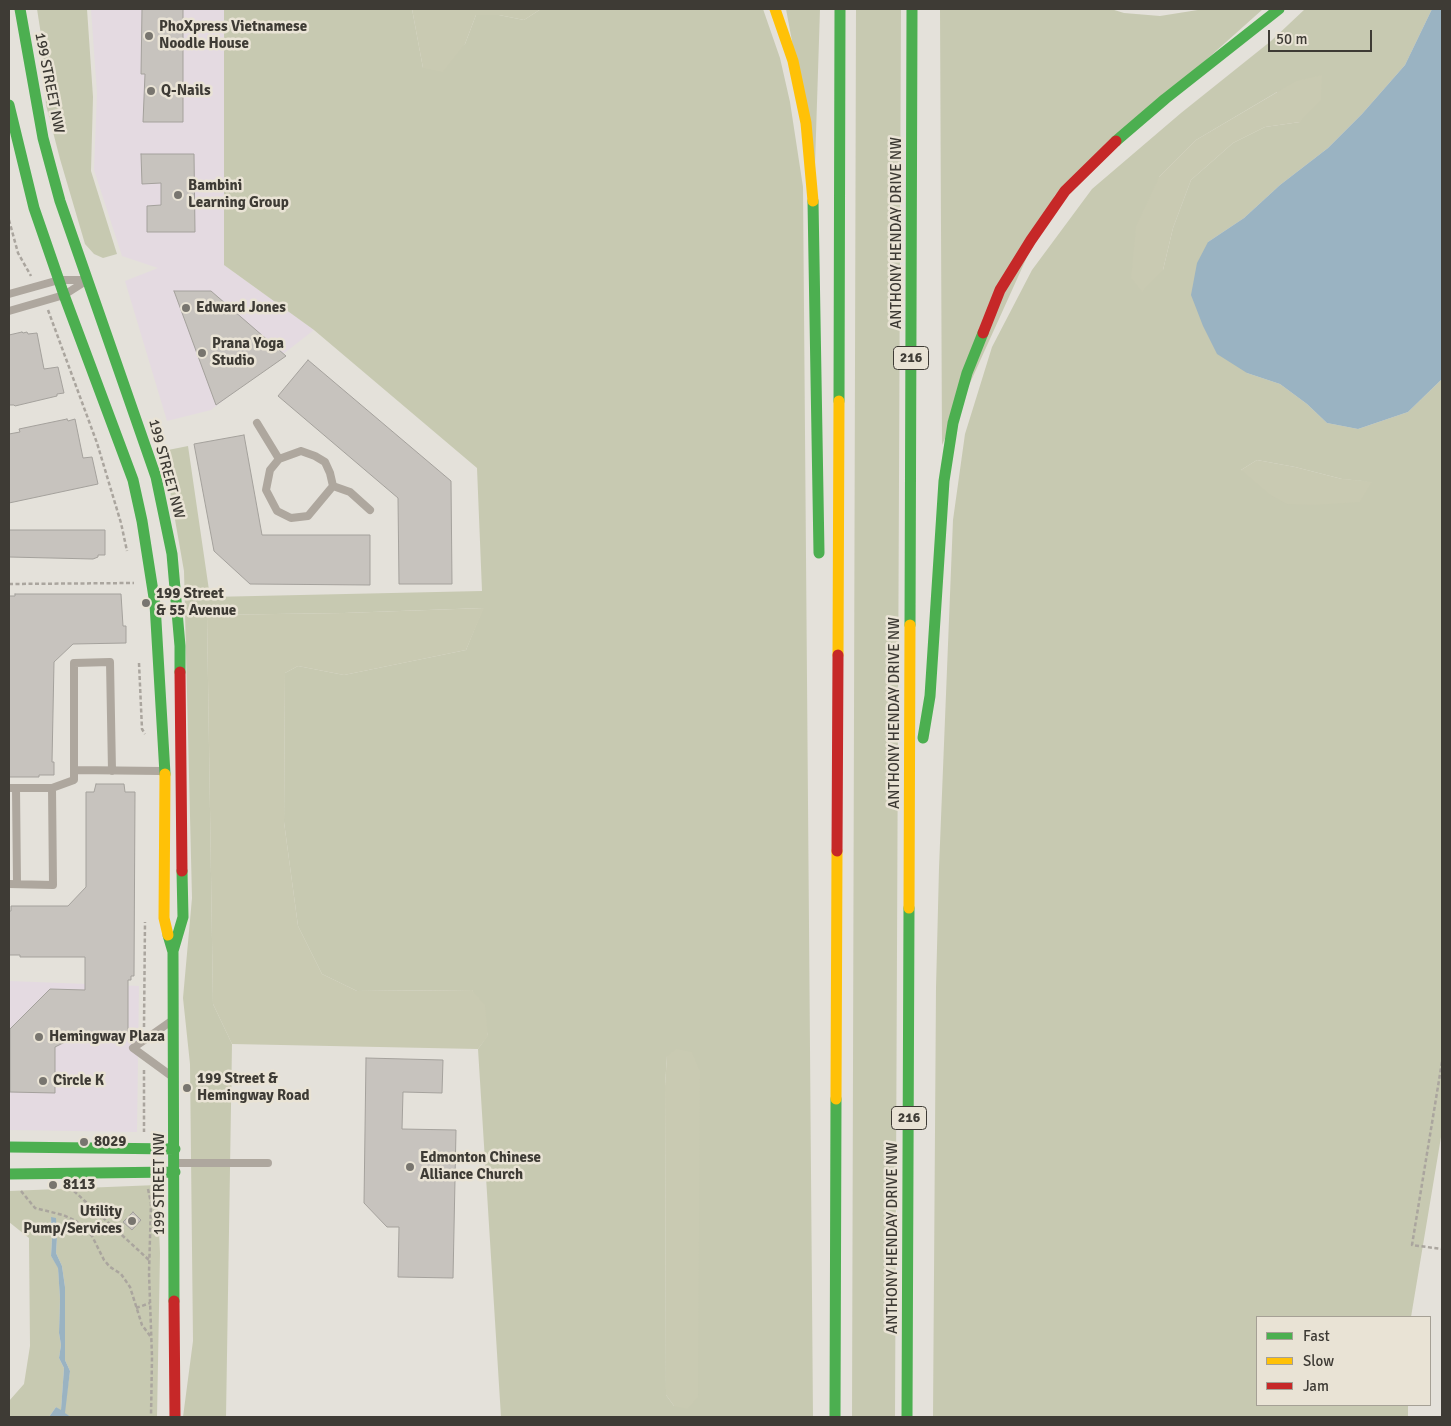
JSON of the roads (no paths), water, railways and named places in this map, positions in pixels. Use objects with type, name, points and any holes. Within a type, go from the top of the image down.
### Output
[{"type":"main road","name":"199 STREET NW","points":[[20,9],[43,138],[60,200],[144,438],[156,477],[172,554],[179,636],[183,918],[173,952]]},
{"type":"main road","points":[[775,9],[793,62],[806,123],[814,208],[820,564]]},
{"type":"main road","points":[[835,1417],[840,9]]},
{"type":"main road","name":"ANTHONY HENDAY DRIVE NW","points":[[908,1417],[912,9]]},
{"type":"main road","points":[[910,819],[930,696],[944,482],[953,424],[967,373],[1000,290],[1030,240],[1065,191],[1103,152],[1165,99],[1278,9]]},
{"type":"main road","name":"199 STREET NW","points":[[9,105],[34,208],[133,480],[142,520],[155,604],[165,771],[164,918],[173,952],[175,1417]]},
{"type":"main road","points":[[827,632],[837,708]]},
{"type":"main road","points":[[9,1147],[175,1149]]},
{"type":"main road","points":[[13,1174],[35,1169],[148,1172],[175,1167]]},
{"type":"lane","points":[[9,294],[59,280],[88,280]]},
{"type":"lane","points":[[9,311],[64,294],[88,280]]},
{"type":"lane","points":[[257,424],[279,459]]},
{"type":"lane","points":[[301,451],[315,456],[324,462],[330,473],[333,486],[308,516],[291,518],[277,511],[266,490],[270,470],[279,459],[301,451]]},
{"type":"lane","points":[[333,486],[350,492],[370,510]]},
{"type":"lane","points":[[52,788],[53,885],[13,884],[12,788],[52,788],[74,780],[74,663],[110,662],[112,770]]},
{"type":"lane","points":[[74,770],[182,771]]},
{"type":"lane","points":[[174,1019],[133,1048],[174,1078]]},
{"type":"lane","points":[[175,1167],[268,1163]]},
{"type":"water","points":[[1432,9],[1442,9],[1442,379],[1408,412],[1358,429],[1327,423],[1307,404],[1280,384],[1247,373],[1217,354],[1203,326],[1191,295],[1197,263],[1208,242],[1244,218],[1280,185],[1328,148],[1362,114],[1405,65]]},
{"type":"water","points":[[51,1217],[56,1218],[56,1253],[62,1266],[65,1287],[65,1360],[70,1371],[65,1413],[71,1417],[49,1417],[56,1407],[61,1410],[64,1368],[59,1358],[61,1345],[59,1333],[60,1299],[58,1268],[51,1256]]},
{"type":"place","name":"PhoXpress Vietnamese Noodle House","points":[[149,36]]},
{"type":"place","name":"Q-Nails","points":[[151,91]]},
{"type":"place","name":"Bambini Learning Group","points":[[178,195]]},
{"type":"place","name":"Edward Jones","points":[[186,308]]},
{"type":"place","name":"Prana Yoga Studio","points":[[202,353]]},
{"type":"place","name":"199 Street & 55 Avenue","points":[[146,603]]},
{"type":"place","name":"Hemingway Plaza","points":[[39,1037]]},
{"type":"place","name":"Circle K","points":[[43,1081]]},
{"type":"place","name":"199 Street & Hemingway Road","points":[[187,1088]]},
{"type":"place","name":"8029","points":[[84,1142]]},
{"type":"place","name":"Edmonton Chinese Alliance Church","points":[[410,1167]]},
{"type":"place","name":"8113","points":[[53,1185]]},
{"type":"place","name":"Utility Pump/Services","points":[[132,1221]]}]
